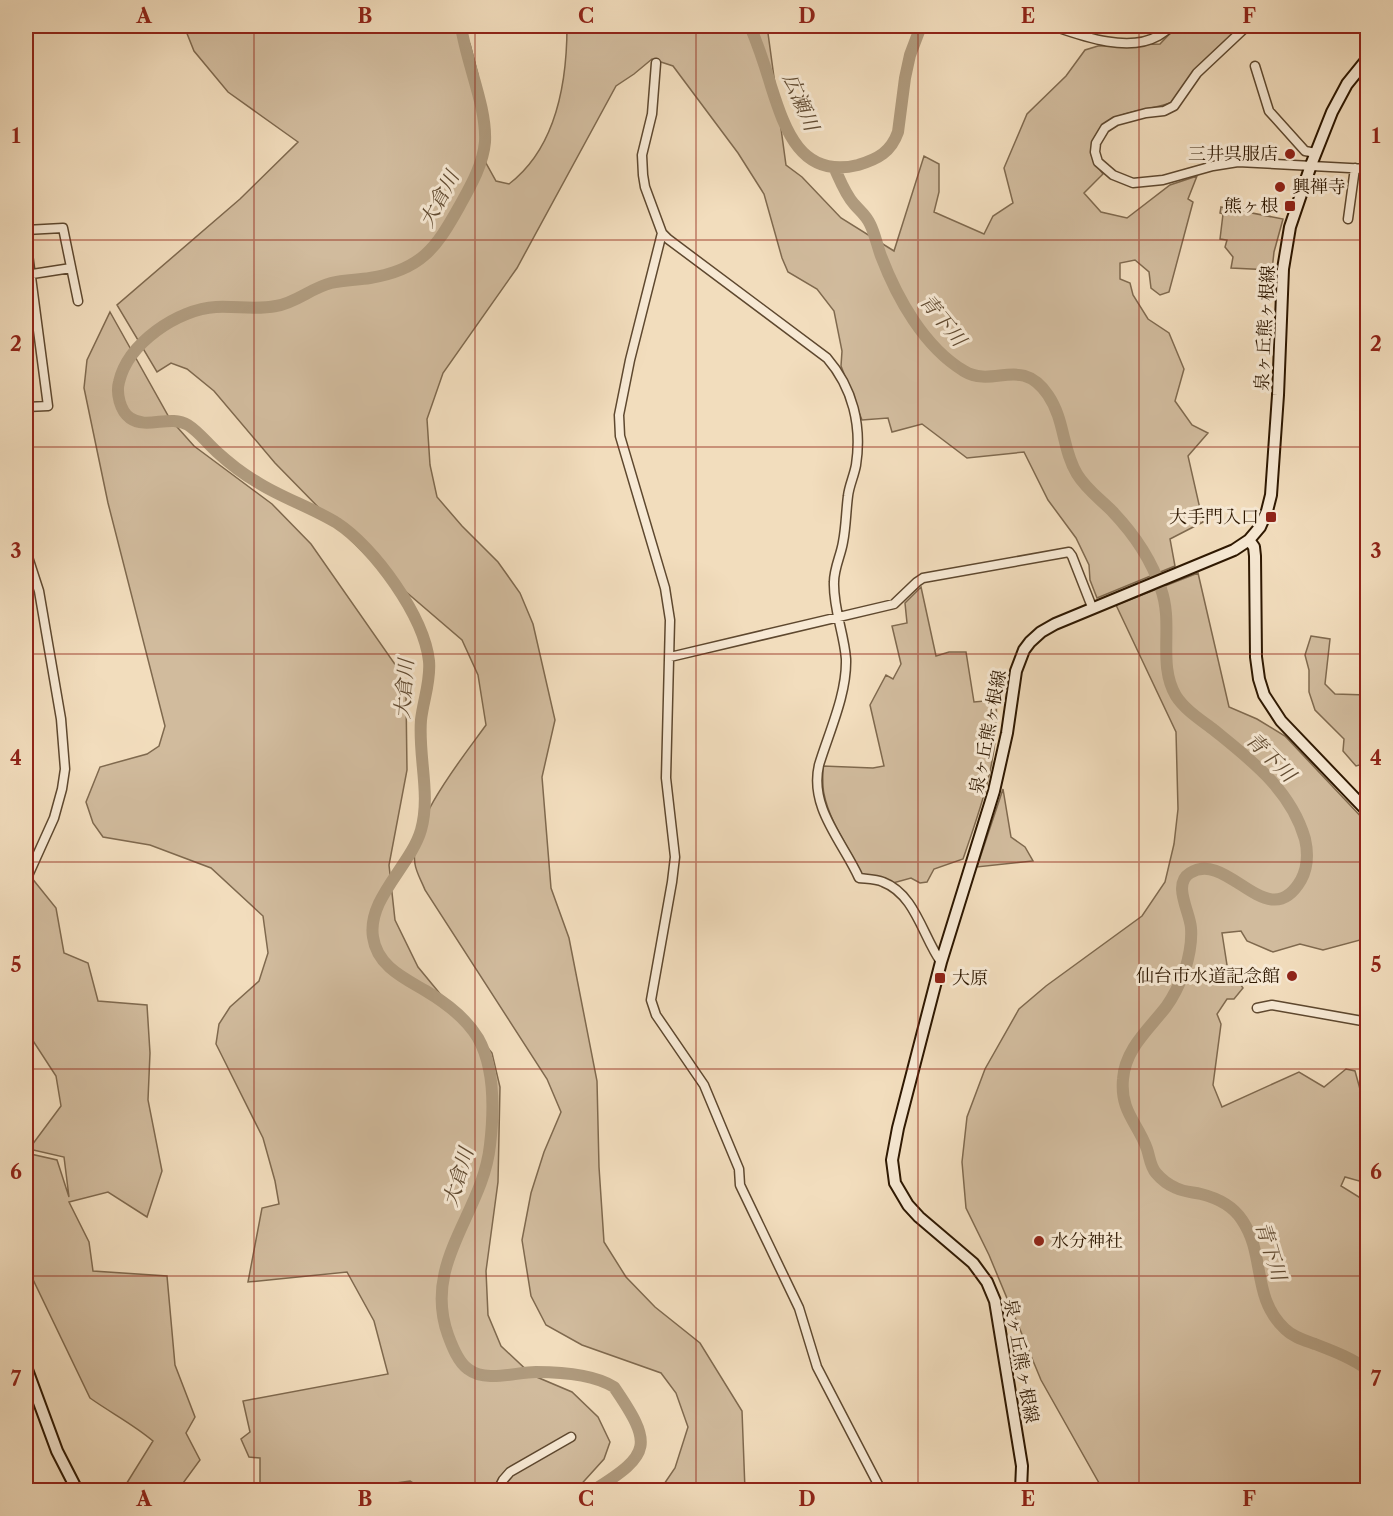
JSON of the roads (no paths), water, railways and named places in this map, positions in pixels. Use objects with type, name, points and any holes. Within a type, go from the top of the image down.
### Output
[{"type":"main road","name":"泉ヶ丘熊ヶ根線","points":[[1021,1491],[1022,1466],[998,1311],[992,1292],[978,1269],[968,1258],[919,1217],[899,1191],[892,1160],[898,1128],[941,962],[994,790],[1007,733],[1016,671],[1029,642],[1055,624],[1234,550],[1249,540],[1260,527],[1271,495],[1285,249],[1290,227],[1332,112],[1347,84],[1368,58]]},
{"type":"main road","points":[[1249,540],[1254,547],[1255,556],[1256,657],[1264,695],[1281,721],[1368,812]]},
{"type":"main road","points":[[26,1367],[57,1451],[77,1491]]},
{"type":"street","points":[[1053,26],[1099,41],[1126,42],[1156,38],[1173,26]]},
{"type":"street","points":[[1247,26],[1197,74],[1174,106],[1164,111],[1116,121],[1106,128],[1096,143],[1095,152],[1098,162],[1113,175],[1133,183],[1163,180],[1213,166],[1238,162],[1368,169]]},
{"type":"street","points":[[656,63],[652,114],[642,155],[645,187],[662,233],[815,347],[838,371],[849,390],[855,409],[858,450],[854,477],[848,494],[843,543],[835,571],[834,584],[846,660],[845,680],[816,779],[819,799],[826,819],[848,854],[859,878],[881,881],[895,888],[905,899],[941,962]]},
{"type":"street","points":[[1255,66],[1269,111],[1305,152],[1316,153]]},
{"type":"street","points":[[1348,219],[1355,168]]},
{"type":"street","points":[[26,230],[63,228],[78,301]]},
{"type":"street","points":[[662,233],[630,360],[619,415],[620,436],[665,588],[670,620],[666,778],[675,856],[651,1000],[653,1009],[704,1085],[739,1169],[740,1185],[799,1308],[817,1367],[881,1491]]},
{"type":"street","points":[[26,239],[28,274],[48,406],[26,407]]},
{"type":"street","points":[[28,274],[71,268]]},
{"type":"street","points":[[26,551],[39,591],[61,719],[65,769],[54,818],[26,880]]},
{"type":"street","points":[[670,657],[894,604],[923,579],[1069,552],[1092,608]]},
{"type":"street","points":[[1257,1008],[1272,1005],[1368,1022]]},
{"type":"street","points":[[27,1087],[27,1099]]},
{"type":"street","points":[[498,1491],[510,1472],[571,1437]]},
{"type":"waterway","name":"大倉川","points":[[461,26],[480,99],[485,142],[482,159],[472,184],[443,234],[425,255],[415,263],[388,274],[331,283],[283,304],[261,308],[216,307],[186,314],[157,331],[133,354],[124,368],[118,391],[121,406],[130,418],[144,423],[174,421],[188,425],[236,468],[276,493],[337,523],[366,548],[381,565],[418,624],[429,661],[428,683],[421,720],[425,789],[424,816],[416,843],[377,909],[373,923],[373,937],[380,956],[393,970],[448,1006],[473,1031],[484,1050],[492,1090],[490,1145],[485,1170],[448,1261],[443,1284],[442,1309],[448,1335],[456,1354],[464,1366],[475,1373],[492,1376],[536,1372],[566,1373],[596,1379],[614,1387],[635,1422],[640,1435],[640,1446],[636,1457],[627,1467],[594,1490]]},
{"type":"waterway","name":"広瀬川","points":[[750,26],[782,119],[798,147],[809,158],[822,165],[838,167],[858,165],[872,160],[892,145],[898,132],[910,55],[921,26]]},
{"type":"waterway","name":"青下川","points":[[834,167],[848,196],[868,221],[881,256],[904,305],[936,349],[964,371],[975,376],[1028,377],[1038,383],[1048,395],[1058,414],[1069,455],[1077,474],[1135,538],[1157,578],[1165,603],[1167,671],[1176,696],[1189,710],[1268,777],[1299,821],[1306,844],[1306,865],[1301,880],[1288,895],[1275,900],[1261,897],[1219,872],[1204,869],[1190,873],[1185,878],[1182,891],[1191,933],[1185,970],[1169,1003],[1145,1032],[1128,1058],[1123,1079],[1124,1100],[1147,1149],[1152,1168],[1158,1175],[1168,1184],[1179,1189],[1219,1200],[1242,1220],[1254,1247],[1263,1290],[1274,1317],[1285,1329],[1299,1338],[1349,1358],[1368,1370]]},
{"type":"place","name":"三井呉服店","points":[[1290,154]]},
{"type":"place","name":"興禅寺","points":[[1280,187]]},
{"type":"place","name":"熊ヶ根","points":[[1290,206]]},
{"type":"place","name":"大手門入口","points":[[1271,517]]},
{"type":"place","name":"仙台市水道記念館","points":[[1292,976]]},
{"type":"place","name":"大原","points":[[940,978]]},
{"type":"place","name":"水分神社","points":[[1039,1241]]}]
